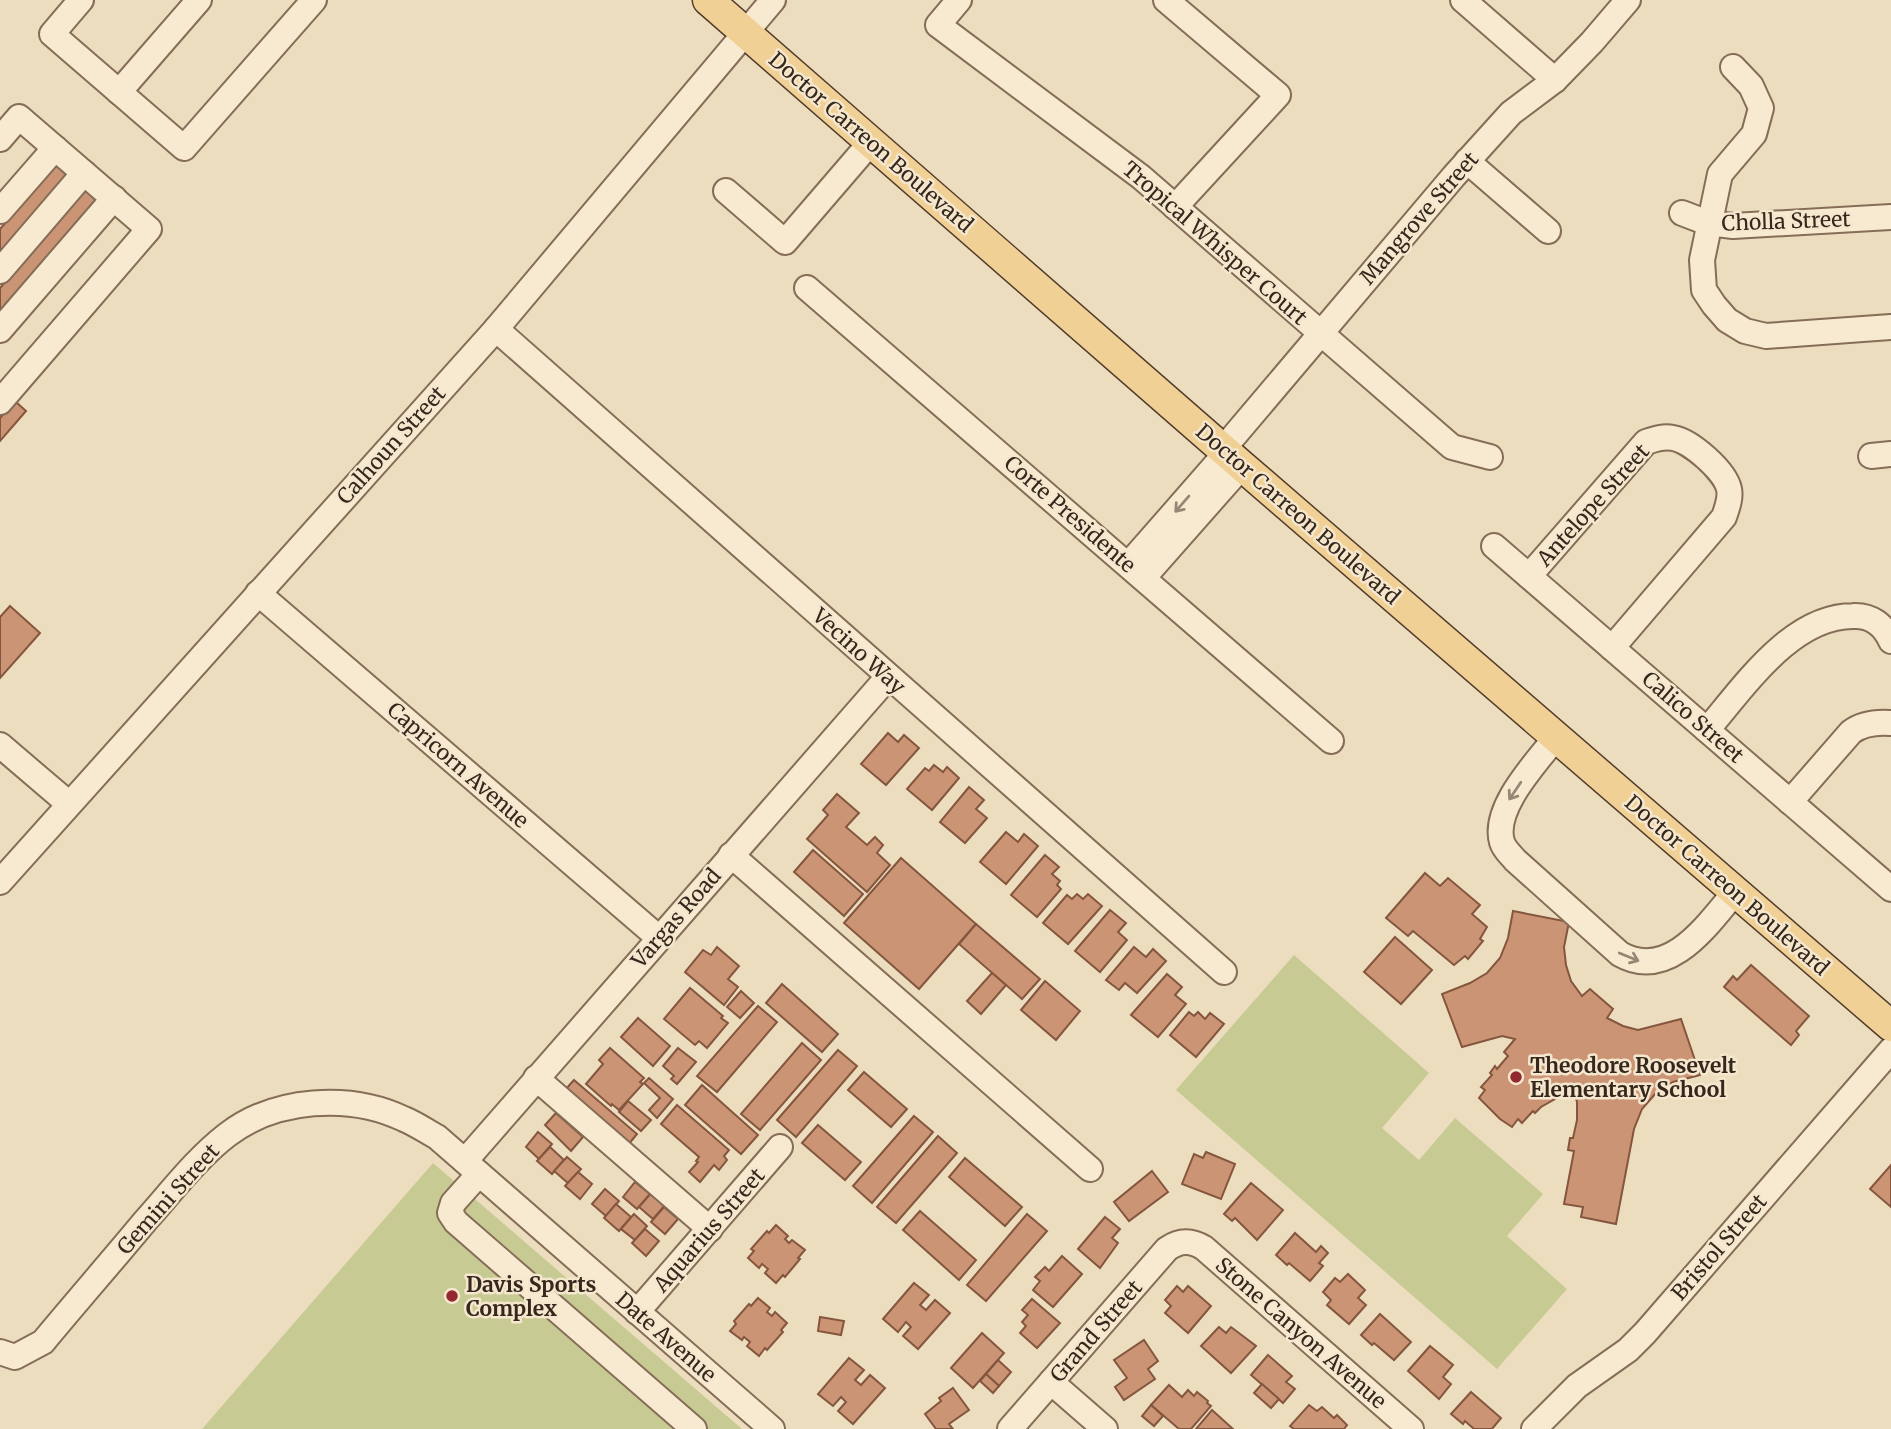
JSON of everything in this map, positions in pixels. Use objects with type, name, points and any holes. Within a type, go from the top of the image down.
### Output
[{"type":"main road","name":"Doctor Carreon Boulevard","points":[[708,0],[1230,456],[1891,1026]]},
{"type":"street","points":[[81,0],[52,34],[184,148],[314,0]]},
{"type":"street","points":[[119,92],[200,0]]},
{"type":"street","name":"Calhoun Street","points":[[0,882],[68,803],[496,329],[773,0]]},
{"type":"street","name":"Tropical Whisper Court","points":[[959,0],[938,25],[1141,177],[1452,447],[1490,457]]},
{"type":"street","points":[[1166,0],[1278,95],[1175,206]]},
{"type":"street","points":[[1463,0],[1555,79]]},
{"type":"street","name":"Mangrove Street","points":[[1137,571],[1230,456],[1321,333],[1467,161],[1511,113],[1555,79],[1592,42],[1628,0]]},
{"type":"street","points":[[1733,67],[1751,86],[1761,108],[1754,134],[1720,174],[1702,260],[1704,290],[1727,320],[1745,331],[1766,336],[1891,327]]},
{"type":"street","points":[[0,139],[19,117],[149,229],[0,402]]},
{"type":"street","points":[[726,191],[785,242],[871,142]]},
{"type":"street","points":[[0,211],[55,148]]},
{"type":"street","points":[[1467,161],[1548,231]]},
{"type":"street","points":[[0,271],[84,173]]},
{"type":"street","points":[[0,330],[114,198]]},
{"type":"street","name":"Cholla Street","points":[[1682,213],[1709,223],[1732,226],[1891,217]]},
{"type":"street","name":"Corte Presidente","points":[[807,288],[1331,741]]},
{"type":"street","name":"Vecino Way","points":[[496,329],[1224,972]]},
{"type":"street","name":"Antelope Street","points":[[1529,576],[1646,442],[1660,437],[1687,443],[1721,473],[1730,490],[1724,517],[1612,648]]},
{"type":"street","name":"Calico Street","points":[[1494,546],[1891,889]]},
{"type":"street","name":"Capricorn Avenue","points":[[258,593],[659,938]]},
{"type":"street","points":[[1707,730],[1770,657],[1805,631],[1847,616],[1864,615],[1887,631],[1891,641]]},
{"type":"street","name":"Vargas Road","points":[[694,1429],[456,1222],[450,1213],[472,1168],[536,1078],[888,677]]},
{"type":"street","points":[[1790,802],[1851,732],[1877,722],[1891,723]]},
{"type":"street","points":[[1556,737],[1510,796],[1503,816],[1502,845],[1515,860],[1620,954],[1633,961],[1647,961],[1683,948],[1696,938],[1735,892]]},
{"type":"street","points":[[0,745],[68,803]]},
{"type":"street","points":[[731,855],[1090,1170]]},
{"type":"street","name":"Bristol Street","points":[[1534,1429],[1577,1385],[1628,1350],[1645,1333],[1891,1050]]},
{"type":"street","points":[[536,1078],[710,1229]]},
{"type":"street","name":"Gemini Street","points":[[7,1354],[43,1342],[204,1155],[228,1134],[258,1118],[302,1105],[331,1102],[367,1107],[402,1118],[437,1137],[472,1168]]},
{"type":"street","name":"Aquarius Street","points":[[637,1312],[780,1147]]},
{"type":"street","name":"Date Avenue","points":[[472,1168],[772,1429]]},
{"type":"street","name":"Grand Street","points":[[1010,1429],[1167,1249],[1188,1241]]},
{"type":"street","name":"Stone Canyon Avenue","points":[[1188,1241],[1204,1248],[1411,1429]]},
{"type":"street","points":[[1051,1382],[1105,1429]]},
{"type":"green space","points":[[1294,955],[1429,1073],[1382,1128],[1419,1160],[1455,1118],[1543,1194],[1507,1236],[1567,1289],[1497,1369],[1176,1090]]},
{"type":"green space","name":"Davis Sports Complex","points":[[433,1163],[742,1429],[202,1429]]},
{"type":"building","points":[[56,165],[68,176],[0,253],[0,229]]},
{"type":"building","points":[[85,190],[97,200],[0,311],[0,288]]},
{"type":"building","points":[[15,401],[26,411],[0,441],[0,418]]},
{"type":"building","points":[[10,606],[40,633],[0,678],[0,617]]},
{"type":"building","points":[[888,733],[898,742],[904,735],[919,748],[886,785],[861,764]]},
{"type":"building","points":[[934,765],[943,772],[947,767],[959,778],[932,810],[907,789],[925,768],[929,771]]},
{"type":"building","points":[[969,787],[984,800],[976,809],[987,818],[965,843],[940,822]]},
{"type":"building","points":[[837,794],[859,813],[846,827],[867,845],[875,837],[883,845],[877,853],[890,865],[867,892],[807,839],[828,815],[823,810]]},
{"type":"building","points":[[1006,832],[1018,842],[1024,834],[1038,846],[1006,884],[980,862]]},
{"type":"building","points":[[813,850],[863,894],[844,916],[794,872]]},
{"type":"building","points":[[1045,855],[1059,867],[1052,874],[1060,881],[1057,885],[1061,889],[1037,917],[1011,895]]},
{"type":"building","points":[[901,858],[976,924],[919,989],[844,923]]},
{"type":"building","points":[[1425,873],[1440,886],[1448,878],[1480,905],[1472,914],[1487,927],[1480,939],[1483,941],[1468,959],[1465,956],[1454,965],[1413,931],[1408,936],[1386,918]]},
{"type":"building","points":[[1077,894],[1083,899],[1088,894],[1102,906],[1068,944],[1043,923],[1067,895],[1072,899]]},
{"type":"building","points":[[1110,910],[1126,923],[1118,932],[1127,940],[1100,972],[1075,951]]},
{"type":"building","points":[[1513,911],[1569,922],[1564,947],[1571,981],[1582,996],[1590,989],[1613,1009],[1607,1018],[1638,1030],[1681,1019],[1700,1075],[1673,1082],[1656,1093],[1642,1109],[1634,1129],[1616,1224],[1581,1217],[1583,1207],[1564,1204],[1574,1151],[1568,1150],[1577,1120],[1577,1102],[1573,1089],[1535,1113],[1533,1111],[1522,1123],[1518,1119],[1512,1127],[1500,1119],[1479,1098],[1485,1090],[1481,1087],[1492,1075],[1490,1073],[1495,1066],[1497,1069],[1508,1056],[1504,1052],[1515,1039],[1502,1036],[1462,1047],[1442,994],[1487,973],[1500,958],[1508,938]]},
{"type":"building","points":[[976,924],[1040,979],[1022,999],[959,944]]},
{"type":"building","points":[[1395,937],[1432,970],[1401,1004],[1364,972]]},
{"type":"building","points":[[717,947],[739,966],[728,979],[738,987],[724,1005],[685,972],[703,950],[711,955]]},
{"type":"building","points":[[1134,947],[1146,957],[1153,949],[1166,961],[1137,993],[1125,983],[1119,990],[1106,980]]},
{"type":"building","points":[[1751,965],[1809,1016],[1796,1031],[1799,1035],[1791,1045],[1724,987],[1733,976],[1737,980]]},
{"type":"building","points":[[992,973],[1006,985],[981,1014],[967,1001]]},
{"type":"building","points":[[1167,974],[1182,987],[1175,995],[1186,1004],[1158,1037],[1131,1015]]},
{"type":"building","points":[[1045,981],[1080,1011],[1056,1040],[1021,1010]]},
{"type":"building","points":[[782,984],[838,1034],[822,1052],[766,1003]]},
{"type":"building","points":[[690,988],[728,1023],[707,1048],[699,1041],[695,1045],[664,1019]]},
{"type":"building","points":[[741,991],[754,1003],[740,1018],[727,1007]]},
{"type":"building","points":[[758,1006],[777,1022],[717,1092],[697,1076]]},
{"type":"building","points":[[1189,1012],[1194,1016],[1198,1012],[1205,1019],[1210,1013],[1224,1024],[1196,1057],[1170,1035]]},
{"type":"building","points":[[638,1018],[670,1046],[653,1066],[621,1037]]},
{"type":"building","points":[[802,1043],[821,1060],[760,1130],[741,1114]]},
{"type":"building","points":[[610,1048],[644,1078],[640,1082],[643,1084],[619,1110],[586,1084],[603,1064],[599,1060]]},
{"type":"building","points":[[678,1048],[696,1062],[677,1084],[671,1079],[674,1076],[663,1066]]},
{"type":"building","points":[[838,1050],[857,1066],[796,1137],[777,1120]]},
{"type":"building","points":[[864,1072],[907,1109],[891,1127],[848,1090]]},
{"type":"building","points":[[649,1078],[673,1099],[657,1118],[649,1110],[660,1098],[644,1083]]},
{"type":"building","points":[[574,1080],[637,1134],[628,1145],[565,1090]]},
{"type":"building","points":[[702,1085],[758,1135],[741,1154],[685,1105]]},
{"type":"building","points":[[628,1101],[651,1120],[641,1131],[619,1112]]},
{"type":"building","points":[[677,1105],[729,1150],[724,1156],[727,1160],[719,1170],[714,1165],[700,1182],[689,1172],[699,1157],[661,1124]]},
{"type":"building","points":[[556,1113],[583,1137],[571,1151],[545,1125]]},
{"type":"building","points":[[914,1116],[933,1132],[872,1203],[853,1186]]},
{"type":"building","points":[[818,1125],[861,1162],[845,1180],[802,1143]]},
{"type":"building","points":[[538,1132],[552,1144],[539,1159],[526,1147]]},
{"type":"building","points":[[938,1136],[957,1153],[896,1223],[877,1207]]},
{"type":"building","points":[[550,1147],[564,1160],[552,1174],[537,1161]]},
{"type":"building","points":[[1206,1152],[1235,1164],[1221,1199],[1182,1184],[1194,1154],[1203,1158]]},
{"type":"building","points":[[567,1157],[581,1169],[568,1183],[554,1171]]},
{"type":"building","points":[[965,1158],[1022,1207],[1005,1226],[949,1177]]},
{"type":"building","points":[[1891,1165],[1891,1207],[1870,1189]]},
{"type":"building","points":[[1152,1171],[1168,1192],[1129,1221],[1114,1202]]},
{"type":"building","points":[[578,1172],[592,1184],[580,1199],[565,1186]]},
{"type":"building","points":[[635,1182],[650,1194],[637,1209],[623,1197]]},
{"type":"building","points":[[1251,1183],[1283,1210],[1257,1240],[1235,1218],[1232,1221],[1224,1214]]},
{"type":"building","points":[[605,1189],[619,1201],[606,1216],[592,1204]]},
{"type":"building","points":[[652,1192],[666,1204],[653,1219],[639,1207]]},
{"type":"building","points":[[616,1204],[631,1217],[619,1231],[604,1218]]},
{"type":"building","points":[[664,1207],[678,1219],[665,1234],[651,1222]]},
{"type":"building","points":[[920,1211],[976,1260],[959,1280],[903,1230]]},
{"type":"building","points":[[634,1214],[647,1226],[635,1240],[621,1229]]},
{"type":"building","points":[[1027,1214],[1047,1231],[986,1301],[967,1285]]},
{"type":"building","points":[[1105,1217],[1120,1229],[1112,1238],[1118,1243],[1100,1268],[1078,1249]]},
{"type":"building","points":[[776,1225],[788,1236],[785,1239],[789,1243],[792,1240],[805,1250],[785,1277],[783,1275],[776,1283],[765,1273],[768,1269],[762,1264],[759,1268],[748,1258],[754,1251],[751,1249]]},
{"type":"building","points":[[645,1229],[659,1241],[646,1256],[632,1243]]},
{"type":"building","points":[[1295,1233],[1316,1252],[1321,1246],[1328,1253],[1319,1263],[1323,1266],[1310,1281],[1276,1255]]},
{"type":"building","points":[[1062,1256],[1082,1274],[1053,1307],[1033,1290],[1040,1281],[1035,1277],[1045,1267],[1049,1271]]},
{"type":"building","points":[[1348,1274],[1365,1290],[1358,1298],[1366,1305],[1349,1324],[1327,1305],[1331,1300],[1323,1292],[1335,1278],[1340,1282]]},
{"type":"building","points":[[914,1283],[929,1295],[920,1305],[926,1310],[935,1300],[950,1313],[918,1349],[903,1336],[911,1327],[906,1322],[898,1332],[883,1319]]},
{"type":"building","points":[[1177,1286],[1183,1292],[1188,1286],[1211,1306],[1188,1333],[1165,1313],[1171,1306],[1165,1300]]},
{"type":"building","points":[[758,1298],[770,1308],[767,1312],[772,1316],[775,1312],[787,1323],[781,1330],[783,1332],[759,1356],[747,1346],[750,1342],[744,1337],[742,1340],[730,1331],[736,1324],[734,1321]]},
{"type":"building","points":[[1032,1299],[1060,1323],[1037,1348],[1020,1333],[1026,1326],[1022,1322],[1028,1315],[1022,1310]]},
{"type":"building","points":[[1380,1314],[1411,1342],[1394,1360],[1361,1335]]},
{"type":"building","points":[[820,1317],[844,1321],[841,1335],[818,1331]]},
{"type":"building","points":[[1219,1327],[1226,1333],[1231,1327],[1256,1346],[1231,1373],[1201,1346]]},
{"type":"building","points":[[982,1333],[1004,1353],[973,1388],[951,1368]]},
{"type":"building","points":[[1144,1340],[1158,1361],[1148,1369],[1155,1379],[1124,1400],[1115,1387],[1127,1378],[1114,1360]]},
{"type":"building","points":[[1430,1346],[1453,1365],[1443,1377],[1451,1384],[1439,1399],[1408,1371]]},
{"type":"building","points":[[1268,1355],[1292,1376],[1286,1382],[1295,1389],[1283,1403],[1251,1375]]},
{"type":"building","points":[[849,1358],[864,1370],[855,1380],[861,1385],[870,1375],[885,1388],[853,1424],[838,1411],[846,1402],[841,1397],[833,1406],[818,1394]]},
{"type":"building","points":[[998,1360],[1011,1372],[999,1386],[986,1374]]},
{"type":"building","points":[[986,1374],[999,1386],[993,1393],[980,1381]]},
{"type":"building","points":[[1262,1384],[1279,1399],[1271,1408],[1254,1393]]},
{"type":"building","points":[[1169,1385],[1182,1397],[1188,1390],[1194,1396],[1197,1392],[1211,1406],[1191,1429],[1179,1429],[1151,1405]]},
{"type":"building","points":[[953,1388],[969,1410],[949,1424],[953,1429],[936,1429],[925,1414],[941,1401],[939,1398]]},
{"type":"building","points":[[1471,1392],[1501,1418],[1492,1429],[1474,1429],[1451,1414]]},
{"type":"building","points":[[1151,1405],[1163,1416],[1154,1426],[1142,1416]]},
{"type":"building","points":[[1309,1405],[1317,1411],[1322,1407],[1334,1418],[1337,1415],[1347,1425],[1344,1429],[1294,1429],[1290,1426]]},
{"type":"building","points":[[1212,1410],[1233,1429],[1196,1429]]},
{"type":"place","name":"Theodore Roosevelt Elementary School","points":[[1516,1077]]},
{"type":"place","name":"Davis Sports Complex","points":[[452,1296]]}]
